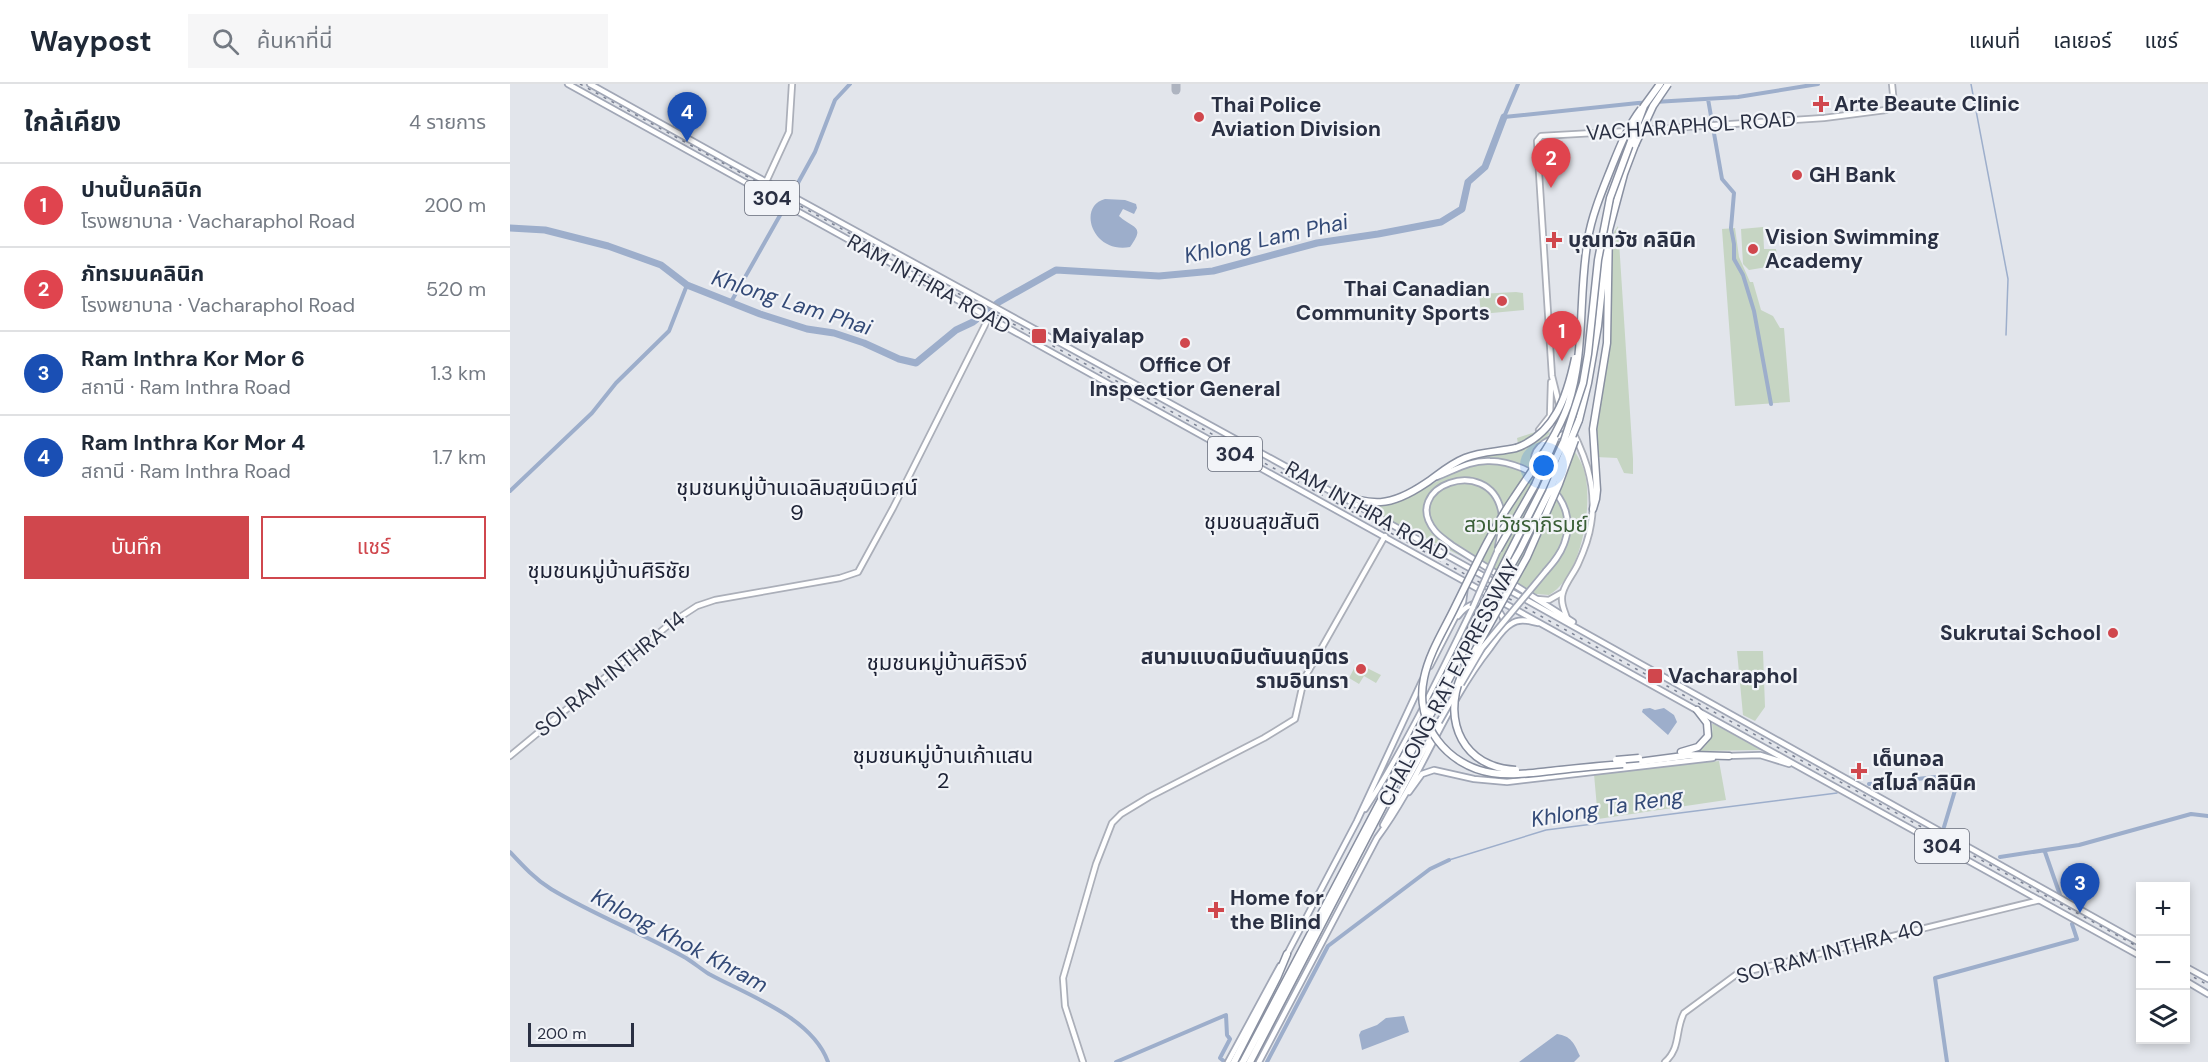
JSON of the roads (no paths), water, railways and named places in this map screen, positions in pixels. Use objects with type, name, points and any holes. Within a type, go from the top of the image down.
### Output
[{"type":"highway","name":"CHALONG RAT EXPRESSWAY","points":[[1243,1062],[1470,631],[1542,489],[1569,430],[1583,383],[1598,260],[1610,198],[1644,106],[1660,84]]},
{"type":"highway","name":"CHALONG RAT EXPRESSWAY","points":[[1250,1062],[1549,492],[1579,420],[1588,383],[1598,326],[1603,260],[1618,194],[1635,145],[1653,106],[1668,84]]},
{"type":"highway","points":[[1497,550],[1549,456],[1573,388],[1591,225],[1620,147],[1634,118],[1644,106]]},
{"type":"highway","points":[[1593,508],[1596,499],[1593,429],[1607,336],[1610,227]]},
{"type":"highway","points":[[1333,492],[1358,501],[1378,503],[1397,498],[1464,458],[1483,452],[1516,448],[1541,435],[1558,411],[1573,368],[1581,327]]},
{"type":"highway","points":[[1579,420],[1576,438],[1559,484],[1531,548],[1461,676],[1454,696],[1454,717],[1459,735],[1470,750],[1490,765],[1503,769],[1527,770],[1686,752],[1702,744],[1708,736],[1708,727],[1697,710]]},
{"type":"highway","points":[[1558,427],[1490,539],[1435,648],[1423,680],[1423,703],[1428,725],[1440,746],[1462,763],[1481,771],[1513,774],[1624,766],[1691,755],[1729,756]]},
{"type":"highway","points":[[1230,1062],[1240,1050],[1287,954]]},
{"type":"main road","name":"RAM INTHRA ROAD","points":[[568,84],[2136,954]]},
{"type":"main road","name":"RAM INTHRA ROAD","points":[[590,84],[600,87],[766,182],[1333,492],[2136,941]]},
{"type":"main road","points":[[766,182],[789,132],[792,84]]},
{"type":"main road","name":"VACHARAPHOL ROAD","points":[[1563,592],[1585,548],[1593,508],[1592,484],[1586,461],[1561,410],[1552,376],[1536,143],[1538,139],[1541,136],[1829,117],[1887,110],[1894,104],[1892,84]]},
{"type":"main road","points":[[936,288],[942,278]]},
{"type":"main road","name":"SOI RAM INTHRA 14","points":[[510,756],[671,623],[697,606],[715,600],[840,578],[858,572],[893,508],[987,316]]},
{"type":"main road","points":[[1086,371],[1092,360]]},
{"type":"main road","points":[[1550,438],[1552,434],[1549,428],[1541,429],[1550,416],[1552,376]]},
{"type":"main road","points":[[1541,478],[1534,464],[1535,453],[1550,438],[1573,431]]},
{"type":"main road","points":[[1259,1062],[1439,722],[1482,648],[1557,558],[1565,543],[1566,513],[1561,500],[1552,487],[1541,478],[1519,467],[1490,460],[1475,461],[1427,482]]},
{"type":"main road","points":[[1357,821],[1387,775],[1422,710],[1473,607],[1497,550],[1502,519],[1495,496],[1485,487],[1473,482],[1454,480],[1444,484],[1434,492],[1428,506],[1429,520],[1435,531],[1453,546],[1534,599],[1567,618],[1602,642]]},
{"type":"main road","points":[[1083,1062],[1065,1006],[1063,978],[1094,872],[1112,823],[1121,814],[1149,797],[1264,738],[1294,719],[1304,679],[1385,536]]},
{"type":"main road","points":[[1230,1062],[1265,990],[1287,954],[1357,821],[1418,690],[1455,618],[1465,596],[1466,588],[1454,574]]},
{"type":"main road","points":[[1534,599],[1549,600],[1563,592],[1563,609],[1567,618]]},
{"type":"main road","points":[[1455,618],[1469,605],[1485,603],[1503,615],[1503,631]]},
{"type":"main road","points":[[1396,811],[1468,680],[1503,631],[1517,621],[1543,624]]},
{"type":"main road","points":[[1740,734],[1746,724]]},
{"type":"main road","points":[[1729,756],[1760,755],[1805,770]]},
{"type":"main road","points":[[1377,838],[1418,779],[1428,771],[1441,771],[1499,782],[1624,766]]},
{"type":"main road","points":[[2040,900],[2050,893]]},
{"type":"main road","name":"SOI RAM INTHRA 40","points":[[1665,1062],[1676,1049],[1680,1022],[1684,1013],[1737,974],[2040,900]]},
{"type":"main road","points":[[2190,969],[2208,979]]},
{"type":"main road","points":[[2190,983],[2208,994]]},
{"type":"water","points":[[1105,199],[1125,200],[1136,204],[1134,214],[1123,209],[1119,216],[1136,228],[1137,235],[1130,247],[1117,247],[1106,243],[1098,237],[1093,228],[1092,210],[1096,203]]},
{"type":"water","points":[[1664,708],[1674,715],[1677,722],[1668,735],[1642,712],[1643,709],[1655,710]]},
{"type":"water","points":[[1404,1016],[1409,1032],[1362,1050],[1359,1035],[1361,1031],[1377,1025],[1386,1018]]},
{"type":"water","points":[[1557,1034],[1566,1036],[1574,1044],[1580,1056],[1574,1062],[1519,1062]]},
{"type":"waterway","points":[[793,192],[815,152],[835,100],[850,84]]},
{"type":"waterway","points":[[1518,84],[1504,117],[1638,103],[1738,97],[1818,84]]},
{"type":"waterway","points":[[1971,84],[2008,279],[2006,335]]},
{"type":"waterway","points":[[1708,99],[1722,179],[1734,193],[1731,228],[1734,259],[1743,275],[1754,311],[1771,404]]},
{"type":"waterway","name":"Khlong Lam Phai","points":[[510,228],[545,230],[608,246],[661,265],[687,285],[760,314],[807,329],[834,333],[864,343],[899,359],[916,363],[956,330],[973,322],[999,302],[1056,270],[1159,276],[1213,271],[1317,243],[1441,222],[1462,209],[1468,182],[1485,167],[1504,117]]},
{"type":"waterway","points":[[731,302],[783,210]]},
{"type":"waterway","points":[[510,491],[592,413],[616,383],[669,331],[687,285]]},
{"type":"waterway","name":"Khlong Ta Reng","points":[[1869,784],[1955,775],[1959,777],[1944,827]]},
{"type":"waterway","name":"Khlong Ta Reng","points":[[1449,860],[1546,830],[1837,793]]},
{"type":"waterway","name":"Khlong Ta Reng","points":[[2000,857],[2079,845],[2191,814],[2208,816]]},
{"type":"waterway","name":"Khlong Khok Khram","points":[[510,852],[534,877],[551,889],[686,958],[709,974],[777,1009],[808,1032],[820,1046],[828,1062]]},
{"type":"waterway","points":[[2045,852],[2060,895]]},
{"type":"waterway","name":"Khlong Ta Reng","points":[[1267,1062],[1328,946],[1430,869],[1449,860]]},
{"type":"waterway","points":[[1947,1062],[1935,978],[2077,939],[2072,924]]},
{"type":"waterway","name":"Khlong Khok Khram","points":[[1116,1062],[1226,1015],[1227,1035],[1230,1039],[1220,1058],[1225,1062]]},
{"type":"railway","points":[[580,84],[2136,946]]},
{"type":"railway","points":[[2190,975],[2208,985]]},
{"type":"place","name":"Arte Beaute Clinic","points":[[1821,104]]},
{"type":"place","name":"Thai Police Aviation Division","points":[[1199,117]]},
{"type":"place","name":"Ram Inthra Kor Mor 4","points":[[687,142]]},
{"type":"place","name":"GH Bank","points":[[1797,175]]},
{"type":"place","name":"ภัทรมนคลินิก","points":[[1551,188]]},
{"type":"place","name":"บุณทวัช คลินิค","points":[[1554,240]]},
{"type":"place","name":"Vision Swimming Academy","points":[[1753,249]]},
{"type":"place","name":"Thai Canadian Community Sports","points":[[1502,301]]},
{"type":"place","name":"Maiyalap","points":[[1039,336]]},
{"type":"place","name":"Office Of Inspectior General","points":[[1185,343]]},
{"type":"place","name":"ปานปั้นคลินิก","points":[[1562,361]]},
{"type":"place","name":"Sukrutai School","points":[[2113,633]]},
{"type":"place","name":"สนามแบดมินตันนฤมิตร รามอินทรา","points":[[1361,669]]},
{"type":"place","name":"Vacharaphol","points":[[1655,676]]},
{"type":"place","name":"เด็นทอล สไมล์ คลินิค","points":[[1859,771]]},
{"type":"place","name":"Home for the Blind","points":[[1216,910]]},
{"type":"place","name":"Ram Inthra Kor Mor 6","points":[[2080,913]]},
{"type":"district","name":"ชุมชนหมู่บ้านเฉลิมสุขนิเวศน์ 9","points":[[797,500]]},
{"type":"district","name":"ชุมชนสุขสันติ","points":[[1262,521]]},
{"type":"district","name":"ชุมชนหมู่บ้านศิริชัย","points":[[609,570]]},
{"type":"district","name":"ชุมชนหมู่บ้านศิริวง์","points":[[947,662]]},
{"type":"district","name":"ชุมชนหมู่บ้านเก้าแสน 2","points":[[943,768]]},
{"type":"park label","name":"สวนวัชราภิรมย์","points":[[1526,525]]}]
